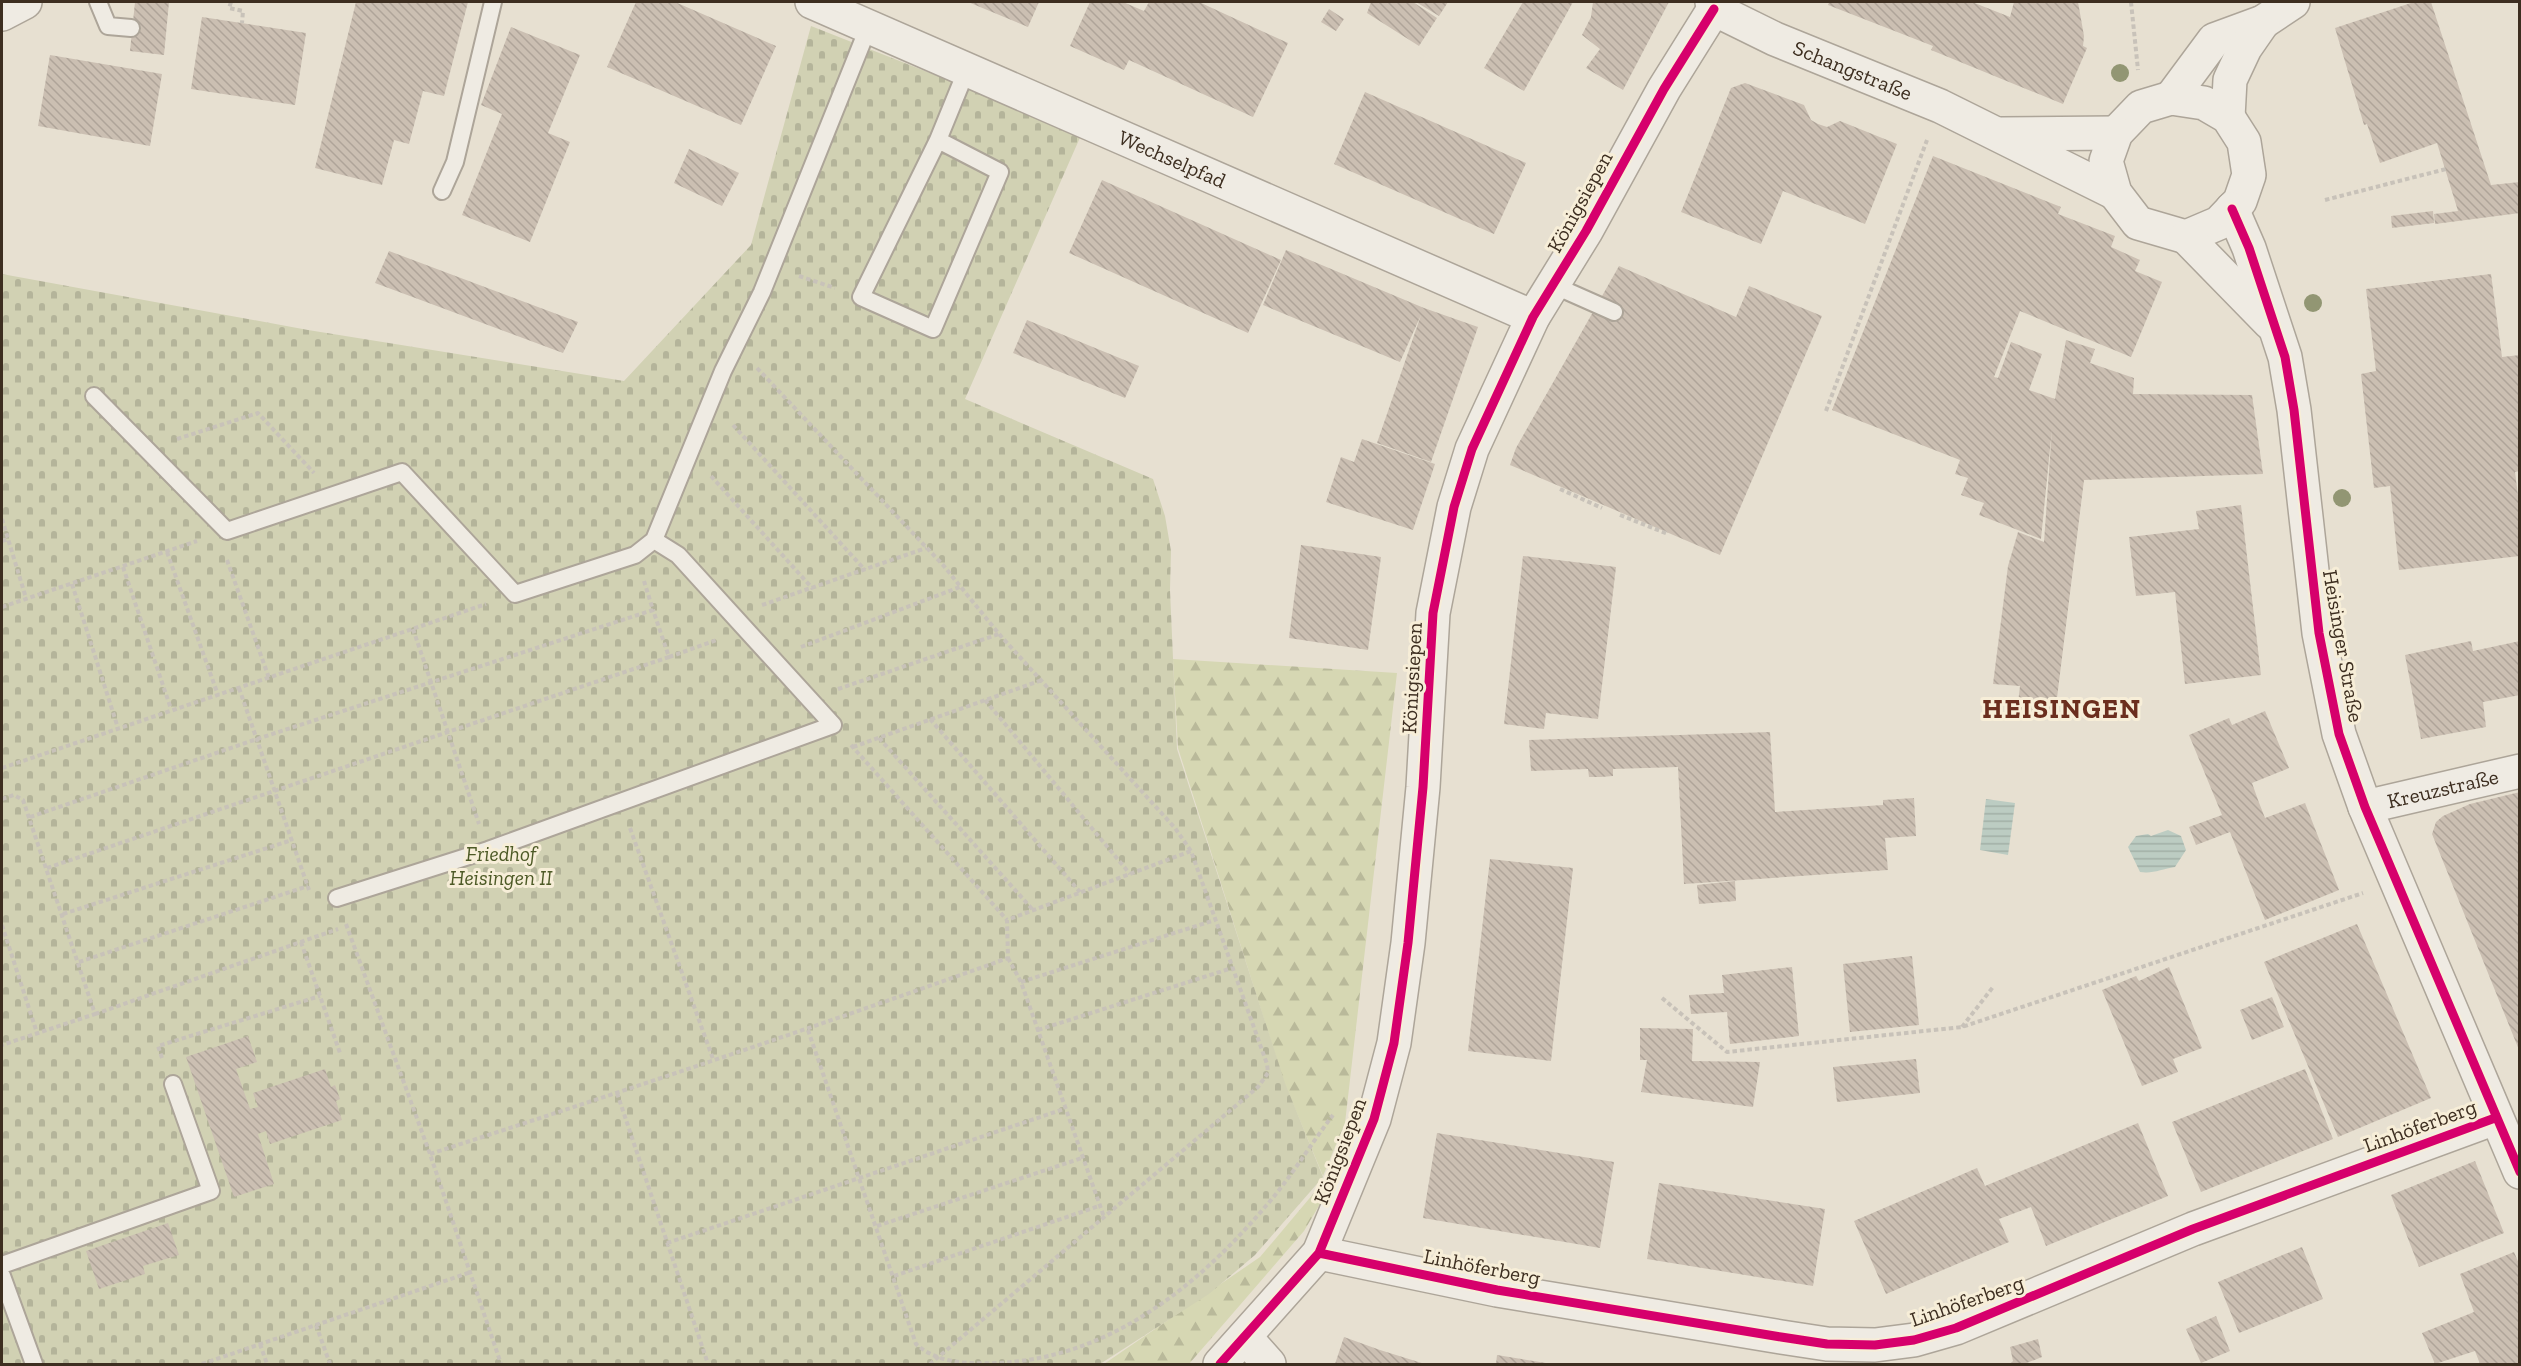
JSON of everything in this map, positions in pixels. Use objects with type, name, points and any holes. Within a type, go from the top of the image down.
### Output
[{"type":"street","points":[[2,14],[26,2]]},
{"type":"street","name":"Wechselpfad","points":[[812,2],[1533,317]]},
{"type":"street","points":[[2156,102],[2204,103],[2228,117],[2244,142],[2249,175],[2240,201],[2219,224],[2186,237],[2138,223],[2115,193],[2106,161],[2116,133],[2156,102],[2214,40],[2263,22],[2293,2]]},
{"type":"street","name":"Schangstraße","points":[[1713,5],[1775,39],[1940,106],[2115,193]]},
{"type":"street","name":"Königsiepen","points":[[1220,1365],[1319,1253],[1374,1119],[1394,1043],[1408,943],[1423,787],[1433,613],[1454,507],[1477,437],[1533,317],[1713,5]]},
{"type":"street","points":[[2228,117],[2230,80],[2245,48],[2263,22]]},
{"type":"street","name":"Schangstraße","points":[[1997,134],[2116,133]]},
{"type":"street","name":"Heisinger Straße","points":[[2232,209],[2248,248],[2285,357],[2294,410],[2319,633],[2339,734],[2365,807],[2495,1118],[2520,1172]]},
{"type":"street","name":"Heisinger Straße","points":[[2186,237],[2275,329]]},
{"type":"street","name":"Kreuzstraße","points":[[2365,807],[2520,771]]},
{"type":"street","name":"Linhöferberg","points":[[1319,1253],[1497,1290],[1781,1337],[1827,1344],[1875,1345],[1914,1340],[1978,1321],[2193,1229],[2495,1118]]},
{"type":"street","points":[[1245,1337],[1269,1365]]},
{"type":"lane","points":[[98,2],[108,26],[131,28]]},
{"type":"lane","points":[[442,191],[458,151],[493,2]]},
{"type":"lane","points":[[94,396],[148,449],[222,533],[402,472],[515,594],[635,555],[654,540],[723,371],[735,351],[771,267],[868,28]]},
{"type":"lane","points":[[938,140],[1000,172],[933,329],[861,297],[938,140],[967,69]]},
{"type":"lane","points":[[1553,285],[1614,312]]},
{"type":"lane","points":[[337,898],[488,850],[833,725],[678,555],[654,540]]},
{"type":"lane","points":[[2,1265],[211,1191],[173,1084]]},
{"type":"lane","points":[[2,1276],[34,1365]]},
{"type":"path","points":[[231,2],[229,8],[243,11],[242,23]]},
{"type":"path","points":[[2131,2],[2156,102]]},
{"type":"path","points":[[1826,411],[1940,106]]},
{"type":"path","points":[[2325,200],[2446,170]]},
{"type":"path","points":[[771,267],[861,297]]},
{"type":"path","points":[[735,351],[757,368],[926,548],[999,634],[1175,828],[1191,851],[1267,1064],[1268,1072],[1265,1081],[930,1365]]},
{"type":"path","points":[[753,377],[757,368]]},
{"type":"path","points":[[148,449],[258,413],[333,494]]},
{"type":"path","points":[[728,435],[736,415]]},
{"type":"path","points":[[732,424],[866,570]]},
{"type":"path","points":[[706,486],[715,465]]},
{"type":"path","points":[[710,476],[813,589]]},
{"type":"path","points":[[1560,489],[1602,508]]},
{"type":"path","points":[[1620,514],[1668,534]]},
{"type":"path","points":[[2,519],[26,598]]},
{"type":"path","points":[[2,606],[222,533],[269,678]]},
{"type":"path","points":[[2,541],[8,539]]},
{"type":"path","points":[[753,598],[760,606],[926,548]]},
{"type":"path","points":[[167,552],[218,695]]},
{"type":"path","points":[[635,555],[669,657]]},
{"type":"path","points":[[123,567],[171,709]]},
{"type":"path","points":[[72,584],[118,728]]},
{"type":"path","points":[[772,658],[960,587]]},
{"type":"path","points":[[2,768],[515,594]]},
{"type":"path","points":[[30,817],[653,610]]},
{"type":"path","points":[[413,629],[488,850]]},
{"type":"path","points":[[47,868],[747,630]]},
{"type":"path","points":[[809,699],[999,634]]},
{"type":"path","points":[[853,747],[1042,680]]},
{"type":"path","points":[[239,688],[311,896]]},
{"type":"path","points":[[985,700],[1130,874]]},
{"type":"path","points":[[930,719],[1080,892]]},
{"type":"path","points":[[833,725],[1006,920],[1008,958],[1021,982],[1104,1217]]},
{"type":"path","points":[[879,738],[1033,910]]},
{"type":"path","points":[[2,799],[14,795],[23,800],[95,1014]]},
{"type":"path","points":[[621,802],[713,1059]]},
{"type":"path","points":[[63,914],[292,840]]},
{"type":"path","points":[[1006,920],[1191,851]]},
{"type":"path","points":[[1662,998],[1727,1052],[1962,1027],[2396,882]]},
{"type":"path","points":[[79,962],[308,886]]},
{"type":"path","points":[[337,898],[430,1154],[501,1365]]},
{"type":"path","points":[[1021,982],[1215,920]]},
{"type":"path","points":[[2,925],[37,1033]]},
{"type":"path","points":[[2,1045],[347,926]]},
{"type":"path","points":[[301,942],[340,1053]]},
{"type":"path","points":[[430,1154],[713,1059],[808,1030],[1008,958]]},
{"type":"path","points":[[1038,1030],[1232,968]]},
{"type":"path","points":[[1962,1027],[1993,987]]},
{"type":"path","points":[[173,1084],[158,1046],[320,996]]},
{"type":"path","points":[[808,1030],[916,1344],[938,1359],[983,1363],[1026,1362],[1067,1353],[1142,1318],[1222,1252],[1266,1206],[1335,1111],[1343,1110],[1374,1119]]},
{"type":"path","points":[[617,1093],[708,1365]]},
{"type":"path","points":[[667,1243],[1064,1109]]},
{"type":"path","points":[[877,1226],[1082,1158]]},
{"type":"path","points":[[894,1276],[1099,1206]]},
{"type":"path","points":[[202,1365],[471,1272]]},
{"type":"path","points":[[316,1325],[330,1365]]},
{"type":"path","points":[[260,1344],[267,1365]]},
{"type":"green space","name":"Friedhof Heisingen II","points":[[811,26],[1082,133],[965,399],[1153,479],[1165,516],[1171,551],[1170,590],[1177,749],[1285,1083],[1323,1177],[1255,1255],[1209,1294],[1100,1364],[2,1364],[2,274],[308,330],[624,381],[751,245]]},
{"type":"green space","points":[[1173,659],[1397,673],[1345,1123],[1323,1176],[1284,1082],[1178,748]]},
{"type":"green space","points":[[1319,1187],[1326,1194],[1304,1231],[1189,1364],[1104,1364],[1260,1257]]},
{"type":"shaded area","points":[[1986,799],[2015,803],[2008,855],[1980,850]]},
{"type":"shaded area","points":[[2168,830],[2181,836],[2186,850],[2175,867],[2153,872],[2140,872],[2128,847],[2136,836],[2148,834],[2151,836]]},
{"type":"building","points":[[135,2],[169,2],[164,55],[130,51]]},
{"type":"building","points":[[356,2],[468,2],[444,96],[423,91],[409,144],[394,140],[382,185],[315,168]]},
{"type":"building","points":[[636,2],[675,2],[776,46],[741,125],[607,67]]},
{"type":"building","points":[[968,2],[1039,2],[1028,27]]},
{"type":"building","points":[[1090,2],[1123,2],[1144,11],[1149,2],[1199,2],[1288,43],[1253,117],[1129,60],[1124,70],[1070,46]]},
{"type":"building","points":[[1371,2],[1413,2],[1437,18],[1419,46],[1367,13]]},
{"type":"building","points":[[1416,2],[1448,2],[1439,16]]},
{"type":"building","points":[[1523,2],[1573,2],[1524,91],[1484,68]]},
{"type":"building","points":[[1593,2],[1669,2],[1623,90],[1586,68],[1600,49],[1582,35],[1591,17]]},
{"type":"building","points":[[1829,2],[1972,2],[2010,17],[2014,2],[2078,2],[2084,36],[2083,46],[2087,48],[2063,104],[1931,50],[1933,46],[1828,5]]},
{"type":"building","points":[[2414,2],[2431,2],[2491,185],[2520,182],[2520,213],[2435,224],[2434,214],[2458,211],[2437,143],[2380,163],[2367,124],[2364,125],[2335,28]]},
{"type":"building","points":[[1329,9],[1344,19],[1336,31],[1321,22]]},
{"type":"building","points":[[202,17],[306,33],[295,105],[191,89]]},
{"type":"building","points":[[511,27],[580,55],[548,133],[570,142],[530,242],[462,215],[502,114],[481,105]]},
{"type":"building","points":[[50,55],[162,74],[150,146],[38,126]]},
{"type":"building","points":[[1745,83],[1804,105],[1811,120],[1818,124],[1827,127],[1840,121],[1897,144],[1865,224],[1783,191],[1761,244],[1681,212],[1731,88]]},
{"type":"building","points":[[1365,92],[1526,163],[1494,234],[1334,164]]},
{"type":"building","points":[[689,149],[739,173],[722,206],[674,183]]},
{"type":"building","points":[[1933,156],[2061,207],[2058,214],[2115,236],[2111,247],[2140,260],[2135,271],[2162,282],[2131,357],[2020,311],[1994,377],[1998,378],[2011,342],[2042,354],[2029,390],[2055,399],[2066,340],[2095,349],[2090,363],[2134,378],[2133,394],[2252,395],[2263,474],[2084,480],[2055,714],[2016,720],[2020,686],[1993,684],[2008,566],[2018,532],[2044,542],[2052,429],[2041,539],[1979,515],[1984,503],[1961,495],[1968,478],[1955,474],[1960,460],[1832,410]]},
{"type":"building","points":[[1102,180],[1281,260],[1248,333],[1069,253]]},
{"type":"building","points":[[2433,211],[2434,223],[2392,228],[2391,216]]},
{"type":"building","points":[[1286,250],[1424,308],[1478,327],[1431,462],[1377,443],[1421,315],[1400,362],[1263,305]]},
{"type":"building","points":[[389,251],[578,322],[563,353],[375,283]]},
{"type":"building","points":[[1619,266],[1736,317],[1749,286],[1822,316],[1720,555],[1510,465],[1516,448]]},
{"type":"building","points":[[2491,274],[2502,357],[2520,355],[2520,471],[2515,472],[2520,511],[2520,556],[2399,570],[2390,486],[2374,488],[2361,374],[2376,371],[2366,289]]},
{"type":"building","points":[[1027,320],[1139,366],[1125,398],[1013,353]]},
{"type":"building","points":[[1362,439],[1435,464],[1413,530],[1326,502],[1341,457],[1354,462]]},
{"type":"building","points":[[2241,505],[2261,675],[2185,684],[2175,592],[2136,596],[2129,537],[2199,529],[2196,511]]},
{"type":"building","points":[[1301,545],[1381,557],[1368,650],[1289,638]]},
{"type":"building","points":[[1523,556],[1616,567],[1598,719],[1546,713],[1544,729],[1504,724]]},
{"type":"building","points":[[2471,641],[2473,651],[2520,641],[2520,695],[2483,702],[2486,727],[2421,739],[2405,655]]},
{"type":"building","points":[[2265,711],[2289,768],[2252,783],[2265,818],[2305,803],[2339,890],[2265,920],[2230,832],[2196,845],[2189,827],[2222,815],[2189,735],[2229,718],[2232,725]]},
{"type":"building","points":[[1770,732],[1775,812],[1883,805],[1883,800],[1914,798],[1916,836],[1885,838],[1888,870],[1684,884],[1678,767],[1613,769],[1613,776],[1601,777],[1589,777],[1588,769],[1531,771],[1529,740]]},
{"type":"building","points":[[2520,792],[2519,1050],[2432,834],[2436,822],[2443,816],[2470,804]]},
{"type":"building","points":[[1490,859],[1573,868],[1551,1061],[1468,1051]]},
{"type":"building","points":[[1735,881],[1736,901],[1699,904],[1697,885]]},
{"type":"building","points":[[2357,924],[2431,1098],[2338,1137],[2264,962]]},
{"type":"building","points":[[1912,956],[1919,1025],[1850,1032],[1843,964]]},
{"type":"building","points":[[1792,967],[1799,1036],[1730,1044],[1727,1012],[1691,1014],[1689,995],[1724,993],[1722,975]]},
{"type":"building","points":[[2169,967],[2202,1048],[2173,1059],[2178,1072],[2142,1086],[2102,990],[2136,976],[2139,981]]},
{"type":"building","points":[[2272,997],[2284,1027],[2252,1040],[2240,1010]]},
{"type":"building","points":[[1640,1028],[1693,1029],[1692,1061],[1760,1062],[1753,1107],[1641,1092],[1647,1060],[1640,1060]]},
{"type":"building","points":[[248,1036],[257,1062],[236,1069],[250,1109],[258,1107],[253,1093],[325,1069],[331,1087],[335,1085],[340,1099],[336,1101],[342,1120],[270,1144],[266,1131],[258,1134],[274,1184],[234,1197],[186,1057]]},
{"type":"building","points":[[1916,1059],[1920,1093],[1837,1102],[1833,1067]]},
{"type":"building","points":[[2305,1069],[2333,1139],[2201,1192],[2172,1122]]},
{"type":"building","points":[[2138,1123],[2168,1196],[2046,1246],[2031,1207],[1999,1219],[2009,1242],[1886,1294],[1854,1221],[1977,1168],[1985,1186]]},
{"type":"building","points":[[1437,1133],[1614,1162],[1600,1248],[1423,1218]]},
{"type":"building","points":[[2475,1161],[2504,1233],[2419,1267],[2391,1195]]},
{"type":"building","points":[[1659,1183],[1825,1209],[1813,1286],[1647,1259]]},
{"type":"building","points":[[168,1223],[179,1255],[143,1266],[145,1274],[99,1289],[86,1251]]},
{"type":"building","points":[[2302,1247],[2323,1299],[2239,1333],[2218,1282]]},
{"type":"building","points":[[2514,1252],[2520,1266],[2520,1364],[2480,1364],[2475,1351],[2435,1364],[2422,1333],[2474,1312],[2460,1274]]},
{"type":"building","points":[[2216,1316],[2230,1351],[2201,1363],[2186,1329]]},
{"type":"building","points":[[1344,1337],[1380,1350],[1425,1364],[1335,1364]]},
{"type":"building","points":[[2038,1339],[2042,1357],[2024,1364],[2010,1364],[2013,1361],[2010,1347]]},
{"type":"building","points":[[1497,1355],[1546,1363],[1546,1364],[1496,1364]]},
{"type":"cycle path","points":[[1220,1364],[1319,1253],[1374,1119],[1394,1043],[1408,943],[1423,787],[1433,613],[1454,507],[1472,449],[1533,317],[1586,231],[1664,89],[1714,9]]},
{"type":"cycle path","points":[[2232,209],[2249,248],[2285,357],[2294,410],[2319,633],[2339,734],[2365,807],[2520,1172]]},
{"type":"cycle path","points":[[1319,1253],[1497,1290],[1781,1337],[1827,1344],[1875,1345],[1914,1340],[1956,1328],[2193,1229],[2495,1118]]},
{"type":"district","name":"HEISINGEN","points":[[2062,709]]}]
